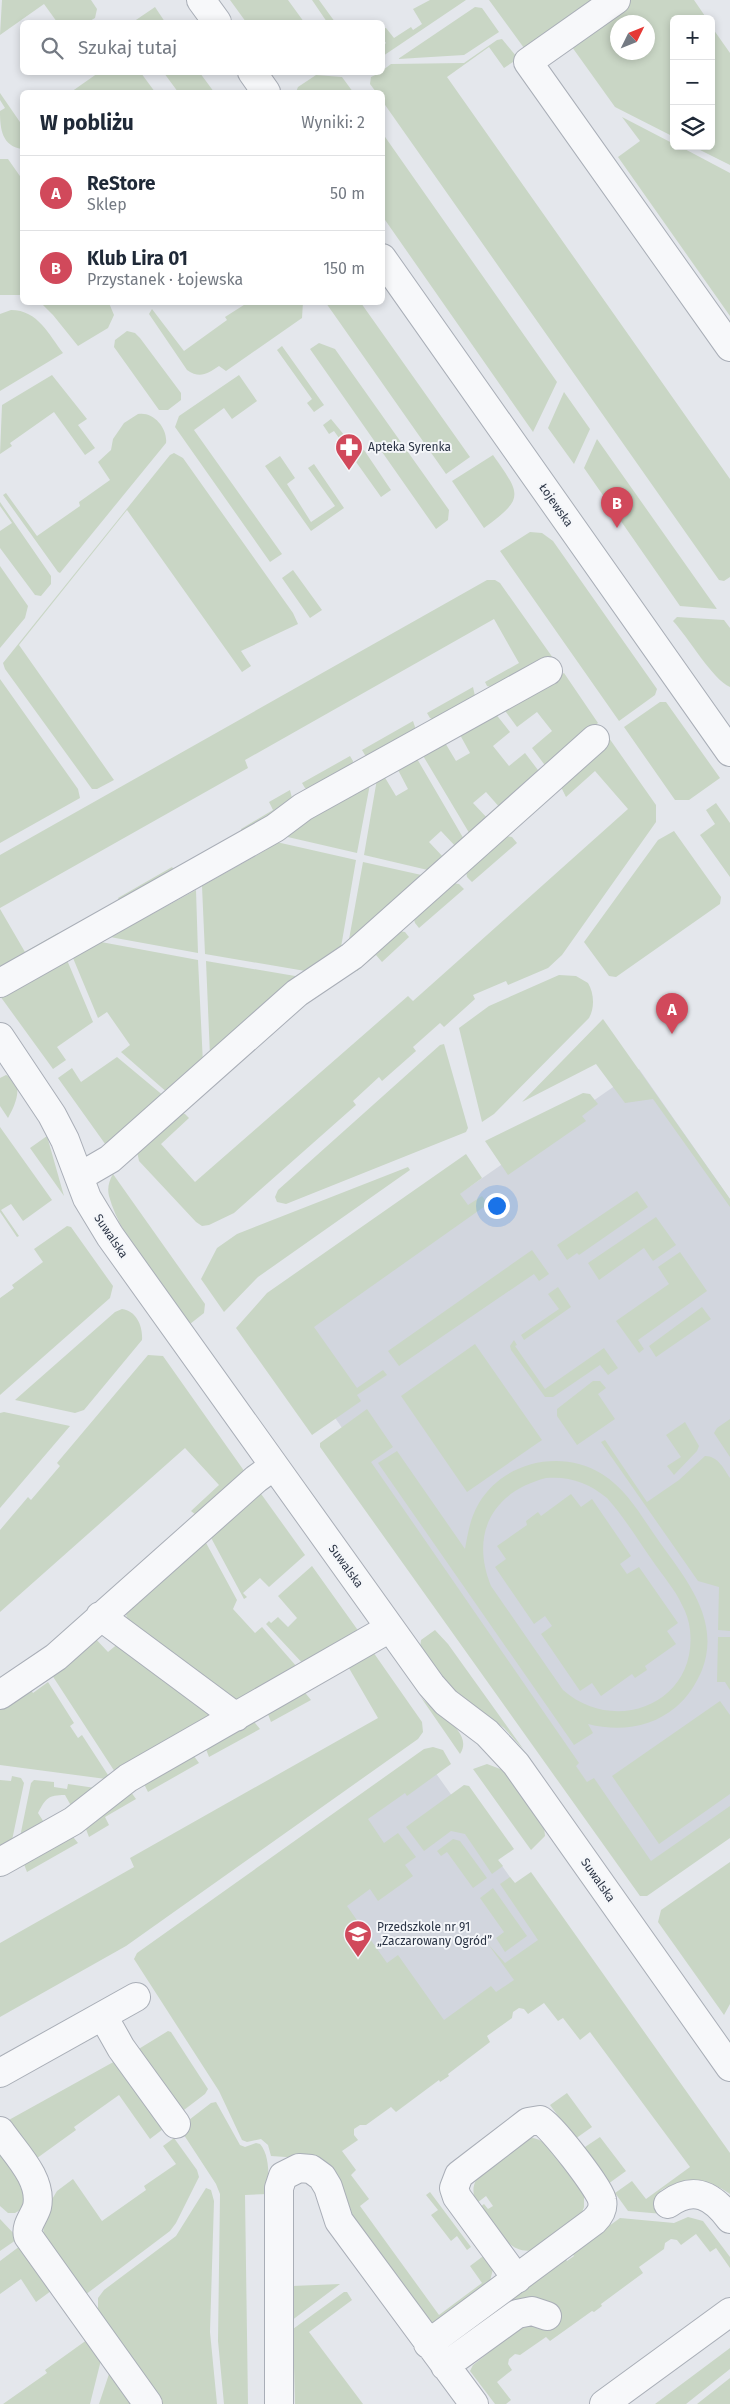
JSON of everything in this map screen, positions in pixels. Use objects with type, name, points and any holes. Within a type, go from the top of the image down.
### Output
[{"type":"street","points":[[201,0],[216,20]]},
{"type":"street","points":[[616,0],[528,62],[730,347]]},
{"type":"street","points":[[254,75],[265,90]]},
{"type":"street","name":"Łojewska","points":[[385,262],[725,736]]},
{"type":"street","points":[[0,982],[274,828],[303,807],[548,672]]},
{"type":"street","points":[[79,1177],[110,1159],[297,993],[352,956],[595,739]]},
{"type":"street","name":"Suwalska","points":[[4,1052],[59,1128],[94,1211],[110,1236],[274,1466],[436,1691],[487,1732],[516,1764],[730,2067]]},
{"type":"street","points":[[0,1695],[42,1668],[274,1466]]},
{"type":"street","points":[[100,1616],[236,1717]]},
{"type":"street","points":[[0,1862],[73,1821],[128,1778],[390,1628]]},
{"type":"street","points":[[0,2073],[136,1997]]},
{"type":"street","points":[[103,2016],[121,2048],[176,2124]]},
{"type":"street","points":[[428,2344],[517,2279],[594,2221],[602,2207],[602,2197],[552,2128],[540,2120],[528,2122],[459,2176],[454,2188],[458,2197],[517,2279]]},
{"type":"street","points":[[0,2132],[32,2176],[37,2189],[37,2206],[27,2229],[28,2236],[148,2404]]},
{"type":"street","points":[[279,2404],[279,2188],[283,2176],[293,2169],[311,2169],[326,2182],[339,2221],[474,2404]]},
{"type":"street","points":[[668,2204],[686,2194],[702,2195],[720,2206],[730,2219]]},
{"type":"street","points":[[445,2366],[517,2314],[532,2311],[547,2316]]},
{"type":"street","points":[[604,2404],[730,2312]]},
{"type":"shaded area","points":[[639,1069],[730,1199],[730,1817],[650,1874],[271,1325]]},
{"type":"shaded area","name":"Przedszkole nr 91 „Zaczarowany Ogród”","points":[[425,1758],[567,1957],[288,2157],[149,1960]]},
{"type":"green space","points":[[2,0],[91,0],[97,9],[95,18],[92,20],[56,20],[44,4],[0,35]]},
{"type":"green space","points":[[230,0],[288,0],[303,20],[245,20]]},
{"type":"green space","points":[[312,0],[319,0],[334,20],[326,20]]},
{"type":"green space","points":[[430,0],[466,0],[385,55],[385,28],[394,38],[411,27],[413,30],[422,24],[413,9]]},
{"type":"green space","points":[[489,0],[604,0],[524,48]]},
{"type":"green space","points":[[628,0],[694,0],[704,15],[670,15],[670,135],[615,107],[572,47],[610,15],[610,60],[655,60],[655,15],[610,15]]},
{"type":"green space","points":[[155,7],[164,20],[136,20]]},
{"type":"green space","points":[[475,7],[482,8],[499,32],[464,55],[398,59]]},
{"type":"green space","points":[[715,32],[730,53],[730,165],[700,150],[715,150]]},
{"type":"green space","points":[[502,39],[516,56],[516,60],[504,68],[489,47],[447,77],[730,479],[730,577],[724,581],[719,580],[385,105],[385,90],[374,90],[370,84],[371,77],[385,75],[385,68],[391,64],[464,63],[497,40]]},
{"type":"green space","points":[[95,75],[142,75],[154,90],[74,90]]},
{"type":"green space","points":[[165,75],[201,75],[213,90],[177,90]]},
{"type":"green space","points":[[316,75],[342,77],[352,90],[297,90],[298,87]]},
{"type":"green space","points":[[0,93],[20,122],[20,148],[10,144],[4,136],[0,111],[5,108],[0,100]]},
{"type":"green space","points":[[622,117],[670,142],[670,150],[687,150],[730,173],[730,316],[618,157],[640,141]]},
{"type":"green space","points":[[385,137],[557,382],[533,432],[385,220]]},
{"type":"green space","points":[[0,159],[8,159],[20,176],[20,295],[0,295]]},
{"type":"green space","points":[[43,305],[110,305],[114,315],[108,328],[78,346]]},
{"type":"green space","points":[[244,305],[303,305],[302,318],[226,371],[219,366],[200,375],[187,370],[149,314],[152,309],[184,351],[227,320],[225,317]]},
{"type":"green space","points":[[327,305],[362,305],[470,457],[446,474]]},
{"type":"green space","points":[[11,310],[29,314],[36,319],[48,331],[63,353],[0,391],[0,314]]},
{"type":"green space","points":[[127,331],[135,333],[140,338],[181,393],[181,400],[168,410],[159,410],[114,347],[115,340]]},
{"type":"green space","points":[[319,343],[335,349],[449,510],[448,520],[436,529],[310,349]]},
{"type":"green space","points":[[282,346],[324,405],[314,412],[307,403],[312,399],[277,350]]},
{"type":"green space","points":[[52,375],[87,419],[78,425],[95,448],[85,455],[54,412],[10,443],[12,446],[0,454],[2,405]]},
{"type":"green space","points":[[239,375],[257,401],[232,419],[224,408],[194,430],[282,554],[270,562],[175,427],[179,416]]},
{"type":"green space","points":[[564,392],[590,429],[574,464],[548,428]]},
{"type":"green space","points":[[138,414],[149,415],[162,426],[165,432],[166,443],[60,573],[3,495],[6,493],[37,536],[80,506],[79,502],[110,480],[98,462],[111,450],[113,439],[124,423]]},
{"type":"green space","points":[[331,419],[359,453],[364,450],[391,490],[381,497],[334,431],[329,434],[323,425]]},
{"type":"green space","points":[[597,439],[717,609],[680,606],[584,468]]},
{"type":"green space","points":[[174,453],[183,458],[293,613],[298,624],[241,651],[251,666],[242,672],[127,510],[19,645],[114,780],[97,789],[92,789],[5,669],[3,663],[170,455]]},
{"type":"green space","points":[[493,455],[509,479],[514,495],[507,510],[484,528],[452,481]]},
{"type":"green space","points":[[280,456],[295,478],[287,484],[311,522],[335,506],[308,468],[314,464],[344,508],[311,531],[265,466]]},
{"type":"green space","points":[[0,502],[51,576],[51,584],[41,596],[35,595],[0,548],[0,531],[12,523],[0,506]]},
{"type":"green space","points":[[530,532],[542,533],[553,541],[657,689],[655,695],[619,721],[500,551]]},
{"type":"green space","points":[[0,566],[28,606],[25,618],[0,648]]},
{"type":"green space","points":[[293,570],[322,610],[310,618],[282,578]]},
{"type":"green space","points":[[487,580],[495,580],[500,583],[553,658],[497,689],[487,686],[485,682],[519,663],[494,619],[245,760],[248,768],[0,908],[0,855]]},
{"type":"green space","points":[[677,617],[724,620],[730,628],[730,687],[723,683],[708,667],[673,621]]},
{"type":"green space","points":[[564,673],[598,723],[547,768],[532,748],[552,731],[537,712],[517,727],[503,708]]},
{"type":"green space","points":[[0,679],[78,789],[80,798],[0,843]]},
{"type":"green space","points":[[473,687],[476,701],[438,722],[430,718],[427,713]]},
{"type":"green space","points":[[660,702],[666,702],[720,778],[689,800],[675,800],[624,727]]},
{"type":"green space","points":[[495,713],[510,732],[493,746],[509,766],[525,753],[541,774],[501,809],[486,792],[473,803],[489,820],[471,836],[422,754],[444,741],[456,761],[470,753],[459,733]]},
{"type":"green space","points":[[413,721],[417,733],[373,758],[365,755],[362,750]]},
{"type":"green space","points":[[609,738],[656,805],[656,822],[562,955],[548,968],[508,985],[506,981],[473,995],[475,999],[444,1027],[440,1023],[413,1047],[416,1051],[382,1081],[379,1077],[353,1101],[356,1105],[234,1213],[209,1225],[202,1226],[196,1222],[139,1161],[137,1151],[178,1112],[185,1114],[189,1118],[161,1144],[195,1182],[408,996],[413,1001],[628,809],[595,771],[566,797],[559,783]]},
{"type":"green space","points":[[350,756],[353,761],[352,770],[312,791],[305,788],[302,783]]},
{"type":"green space","points":[[416,757],[465,841],[457,848],[441,831],[429,842],[445,859],[432,871],[364,855],[377,779],[384,776],[396,796],[408,789],[397,768]]},
{"type":"green space","points":[[370,784],[357,853],[279,835]]},
{"type":"green space","points":[[290,790],[293,802],[243,834],[241,829],[273,810],[269,802]]},
{"type":"green space","points":[[716,803],[730,823],[730,877],[700,835],[715,824],[706,810]]},
{"type":"green space","points":[[674,831],[721,897],[720,904],[616,977],[609,976],[584,942],[658,840]]},
{"type":"green space","points":[[500,835],[512,837],[517,843],[472,882],[467,877],[465,866]]},
{"type":"green space","points":[[272,841],[356,860],[340,953],[317,973],[205,954],[202,886],[266,850]]},
{"type":"green space","points":[[363,862],[426,876],[348,945]]},
{"type":"green space","points":[[172,867],[175,871],[120,902],[118,898]]},
{"type":"green space","points":[[447,882],[459,884],[464,889],[419,928],[415,923],[412,913]]},
{"type":"green space","points":[[196,890],[198,953],[110,937]]},
{"type":"green space","points":[[0,909],[25,952],[58,933],[59,936],[0,972]]},
{"type":"green space","points":[[393,930],[405,932],[409,937],[382,962],[376,955],[357,971],[355,968]]},
{"type":"green space","points":[[101,942],[198,960],[203,1064],[169,1094],[121,1052],[130,1045],[107,1012],[98,1018],[73,958]]},
{"type":"green space","points":[[67,960],[93,1022],[57,1047],[66,1060],[53,1069],[0,996]]},
{"type":"green space","points":[[206,961],[301,977],[210,1056]]},
{"type":"green space","points":[[559,975],[576,976],[588,983],[592,991],[593,1000],[589,1018],[494,1114],[482,1122],[459,1028],[489,1006]]},
{"type":"green space","points":[[603,1019],[730,1199],[730,1207],[653,1099],[625,1103],[596,1064],[522,1102]]},
{"type":"green space","points":[[444,1044],[468,1128],[466,1132],[286,1204],[277,1202],[275,1197],[278,1190],[440,1045]]},
{"type":"green space","points":[[117,1057],[165,1097],[108,1148],[58,1078],[72,1068],[81,1082]]},
{"type":"green space","points":[[6,1075],[16,1083],[17,1089],[16,1101],[8,1118],[0,1106],[0,1078]]},
{"type":"green space","points":[[583,1093],[590,1094],[598,1104],[582,1116],[586,1121],[508,1175],[485,1141]]},
{"type":"green space","points":[[0,1127],[52,1200],[23,1221],[11,1204],[1,1210],[19,1236],[17,1237],[0,1212]]},
{"type":"green space","points":[[47,1136],[64,1196],[30,1148]]},
{"type":"green space","points":[[466,1154],[482,1178],[460,1194],[468,1205],[482,1196],[488,1204],[314,1327],[357,1388],[383,1370],[387,1375],[357,1395],[361,1401],[312,1435],[236,1328],[267,1293]]},
{"type":"green space","points":[[408,1167],[410,1170],[258,1277],[224,1312],[201,1279],[217,1248],[237,1234]]},
{"type":"green space","points":[[113,1174],[205,1304],[204,1313],[190,1324],[144,1263],[123,1229],[108,1193],[110,1179]]},
{"type":"green space","points":[[637,1191],[648,1207],[579,1255],[577,1253],[567,1260],[557,1245]]},
{"type":"green space","points":[[656,1217],[676,1245],[653,1261],[644,1248],[599,1280],[588,1263]]},
{"type":"green space","points":[[67,1226],[71,1227],[113,1286],[110,1298],[0,1395],[0,1298],[14,1288],[12,1285],[43,1262],[34,1249]]},
{"type":"green space","points":[[532,1250],[549,1274],[539,1281],[534,1274],[399,1366],[388,1351]]},
{"type":"green space","points":[[680,1252],[707,1291],[638,1340],[644,1349],[639,1353],[616,1321],[669,1284],[658,1267]]},
{"type":"green space","points":[[558,1287],[571,1307],[524,1340],[521,1335],[559,1309],[548,1294]]},
{"type":"green space","points":[[702,1307],[711,1319],[656,1357],[649,1346]]},
{"type":"green space","points":[[122,1309],[132,1313],[138,1320],[142,1340],[84,1410],[75,1413],[15,1400],[115,1312]]},
{"type":"green space","points":[[514,1340],[517,1345],[515,1346],[545,1389],[604,1348],[618,1368],[608,1375],[600,1365],[553,1397],[545,1397],[511,1350],[510,1346]]},
{"type":"green space","points":[[475,1344],[542,1440],[467,1492],[401,1396]]},
{"type":"green space","points":[[148,1355],[163,1356],[247,1475],[201,1519],[191,1511],[219,1485],[185,1448],[0,1612],[0,1530],[28,1497],[31,1500],[60,1466],[57,1463]]},
{"type":"green space","points":[[593,1381],[600,1381],[606,1388],[598,1394],[615,1419],[577,1445],[557,1416],[557,1409]]},
{"type":"green space","points":[[367,1409],[393,1447],[371,1462],[579,1763],[576,1766],[587,1782],[594,1778],[651,1861],[730,1806],[730,1838],[647,1896],[640,1896],[320,1447],[320,1443]]},
{"type":"green space","points":[[4,1412],[70,1426],[0,1508],[0,1413]]},
{"type":"green space","points":[[730,1419],[730,1457],[714,1433],[717,1428]]},
{"type":"green space","points":[[685,1422],[699,1446],[697,1451],[674,1475],[667,1466],[681,1457],[666,1435]]},
{"type":"green space","points":[[605,1440],[647,1502],[679,1480],[705,1456],[714,1458],[730,1478],[730,1631],[718,1630],[719,1587],[698,1581],[601,1442]]},
{"type":"green space","points":[[397,1451],[465,1549],[471,1520],[479,1503],[503,1477],[518,1469],[535,1463],[569,1462],[586,1466],[611,1480],[632,1503],[688,1583],[703,1615],[707,1633],[707,1651],[702,1670],[688,1695],[666,1714],[645,1724],[611,1728],[588,1724],[593,1733],[574,1745],[378,1463]],"holes":[[[546,1478],[571,1479],[579,1482],[593,1488],[607,1498],[672,1588],[685,1611],[690,1630],[689,1655],[681,1677],[667,1693],[649,1705],[628,1710],[606,1710],[584,1704],[563,1690],[491,1586],[485,1567],[483,1549],[485,1533],[490,1518],[499,1505],[512,1493]]]},
{"type":"green space","points":[[259,1491],[305,1555],[269,1587],[260,1578],[243,1593],[247,1597],[244,1599],[209,1534]]},
{"type":"green space","points":[[571,1494],[581,1507],[592,1499],[631,1556],[620,1564],[627,1574],[639,1567],[678,1623],[667,1631],[676,1644],[645,1666],[647,1670],[635,1678],[632,1674],[601,1696],[592,1683],[580,1691],[541,1634],[552,1626],[545,1616],[534,1624],[495,1567],[506,1559],[497,1546],[527,1525],[526,1521],[538,1512],[541,1516]]},
{"type":"green space","points":[[205,1541],[237,1600],[233,1609],[255,1633],[262,1627],[297,1667],[237,1701],[127,1620],[126,1613]]},
{"type":"green space","points":[[312,1566],[362,1636],[306,1667],[266,1624],[269,1621],[271,1623],[278,1617],[288,1627],[297,1618],[278,1596]]},
{"type":"green space","points":[[435,1630],[448,1644],[524,1750],[504,1728],[452,1690],[420,1648],[421,1640]]},
{"type":"green space","points":[[92,1635],[108,1652],[120,1642],[157,1670],[155,1674],[166,1682],[169,1678],[210,1714],[209,1719],[115,1772],[50,1672]]},
{"type":"green space","points":[[718,1637],[730,1637],[730,1690],[725,1682],[717,1682]]},
{"type":"green space","points":[[371,1649],[422,1722],[423,1732],[418,1739],[126,1946],[0,2017],[0,1943],[134,1867],[130,1858],[378,1718],[346,1663]]},
{"type":"green space","points":[[48,1682],[74,1723],[70,1726],[78,1738],[82,1735],[108,1775],[106,1779],[0,1765],[0,1706],[29,1687],[33,1693]]},
{"type":"green space","points":[[302,1689],[311,1700],[271,1722],[266,1709]]},
{"type":"green space","points":[[420,1696],[458,1730],[463,1746],[460,1754]]},
{"type":"green space","points":[[720,1701],[730,1715],[730,1794],[659,1844],[612,1776]]},
{"type":"green space","points":[[251,1718],[260,1729],[209,1757],[204,1744]]},
{"type":"green space","name":"Przedszkole nr 91 „Zaczarowany Ogród”","points":[[433,1747],[443,1750],[451,1764],[407,1796],[405,1793],[368,1819],[384,1843],[398,1833],[416,1857],[405,1865],[413,1876],[378,1901],[370,1889],[347,1906],[387,1963],[398,1955],[444,2020],[491,1986],[496,1992],[514,1980],[488,1944],[505,1963],[538,1940],[500,1884],[510,1877],[515,1883],[531,1872],[730,2153],[730,2194],[704,2182],[686,2181],[660,2191],[675,2215],[628,2211],[615,2193],[632,2181],[646,2199],[690,2167],[590,2032],[580,2040],[563,2018],[558,2021],[544,2003],[528,2014],[524,2009],[519,2008],[513,2012],[512,2018],[487,2036],[490,2042],[448,2074],[449,2076],[440,2082],[439,2080],[396,2112],[391,2107],[366,2125],[360,2125],[354,2129],[354,2135],[358,2140],[342,2151],[356,2170],[351,2175],[369,2199],[360,2206],[439,2315],[482,2283],[470,2266],[486,2254],[493,2269],[490,2281],[434,2323],[429,2322],[338,2200],[315,2159],[271,2156],[268,2145],[261,2139],[247,2142],[242,2140],[219,2091],[134,1959],[137,1953],[424,1749]]},
{"type":"green space","points":[[191,1752],[199,1763],[148,1792],[142,1780]]},
{"type":"green space","points":[[487,1764],[503,1770],[544,1826],[545,1836],[531,1850],[473,1769]]},
{"type":"green space","points":[[12,1776],[21,1778],[24,1783],[11,1845],[0,1853],[0,1780],[11,1781]]},
{"type":"green space","points":[[34,1780],[54,1782],[54,1787],[67,1789],[68,1784],[102,1789],[74,1811],[65,1795],[48,1798],[38,1813],[47,1827],[20,1837],[31,1783]]},
{"type":"green space","points":[[464,1785],[469,1786],[514,1849],[498,1860],[503,1866],[492,1874],[465,1834],[451,1831],[424,1851],[406,1827]]},
{"type":"green space","points":[[128,1788],[136,1799],[105,1817],[109,1825],[89,1837],[84,1824]]},
{"type":"green space","points":[[69,1832],[78,1843],[27,1872],[22,1859]]},
{"type":"green space","points":[[453,1839],[460,1841],[487,1878],[473,1888],[447,1852],[441,1856],[437,1851]]},
{"type":"green space","points":[[730,1862],[730,2004],[724,2015],[658,1922],[661,1910]]},
{"type":"green space","points":[[493,1888],[527,1936],[505,1952],[496,1938],[504,1932],[480,1898]]},
{"type":"green space","points":[[168,2031],[171,2032],[208,2089],[205,2094],[180,2113],[137,2050]]},
{"type":"green space","points":[[117,2060],[167,2126],[150,2139],[119,2095],[74,2127],[76,2130],[33,2161],[7,2121]]},
{"type":"green space","points":[[567,2093],[592,2127],[575,2139],[550,2105]]},
{"type":"green space","points":[[216,2102],[240,2145],[245,2147],[256,2143],[260,2144],[264,2149],[268,2168],[268,2194],[245,2195],[248,2404],[224,2404],[218,2341],[220,2194],[216,2184],[182,2132],[185,2123],[211,2103]]},
{"type":"green space","points":[[600,2137],[626,2171],[608,2184],[582,2149]]},
{"type":"green space","points":[[174,2138],[197,2170],[199,2177],[176,2223],[170,2231],[85,2295],[44,2239],[43,2225],[51,2201],[57,2191],[73,2179],[102,2221],[146,2190],[144,2186],[176,2164],[163,2146]]},
{"type":"green space","points":[[528,2138],[544,2143],[560,2158],[584,2194],[584,2207],[581,2215],[534,2250],[525,2251],[509,2244],[502,2237],[480,2207],[484,2204],[488,2209],[493,2206],[486,2196],[477,2203],[473,2192],[480,2173],[499,2157]]},
{"type":"green space","points":[[0,2146],[29,2191],[22,2209],[15,2213],[8,2213],[0,2206]]},
{"type":"green space","points":[[206,2188],[211,2190],[214,2201],[210,2332],[217,2404],[158,2404],[98,2313],[98,2298],[104,2290],[176,2236]]},
{"type":"green space","points":[[430,2192],[471,2247],[467,2250],[457,2236],[451,2241],[431,2215],[438,2210],[426,2195]]},
{"type":"green space","points":[[688,2217],[703,2221],[730,2257],[730,2268],[716,2248],[710,2252],[696,2234],[681,2245],[677,2240],[671,2239],[665,2243],[664,2249],[639,2267],[643,2273],[601,2304],[602,2306],[594,2312],[592,2311],[550,2341],[546,2337],[520,2355],[515,2354],[509,2359],[508,2364],[512,2370],[497,2382],[511,2400],[506,2404],[495,2404],[470,2371],[473,2365],[520,2328],[533,2326],[539,2329],[553,2304],[530,2298],[510,2300],[565,2258],[567,2261],[574,2256],[572,2253],[620,2218],[674,2223]]},
{"type":"green space","points":[[0,2219],[16,2236],[16,2240],[0,2251]]},
{"type":"green space","points":[[20,2246],[55,2288],[36,2302],[21,2279],[0,2294],[0,2261]]},
{"type":"green space","points":[[340,2284],[287,2324],[292,2286]]},
{"type":"green space","points":[[344,2292],[347,2292],[352,2300],[309,2332],[363,2404],[295,2404],[293,2329]]},
{"type":"green space","points":[[91,2337],[101,2360],[90,2404],[3,2404],[47,2373],[45,2370]]},
{"type":"green space","points":[[730,2348],[730,2369],[686,2404],[655,2404]]},
{"type":"green space","points":[[110,2371],[139,2404],[99,2404]]},
{"type":"green space","points":[[730,2378],[730,2404],[697,2404]]},
{"type":"place","name":"Apteka Syrenka","points":[[349,471]]},
{"type":"place","name":"Klub Lira 01","points":[[617,528]]},
{"type":"place","name":"ReStore","points":[[672,1034]]},
{"type":"place","name":"Przedszkole nr 91 „Zaczarowany Ogród”","points":[[358,1958]]}]
